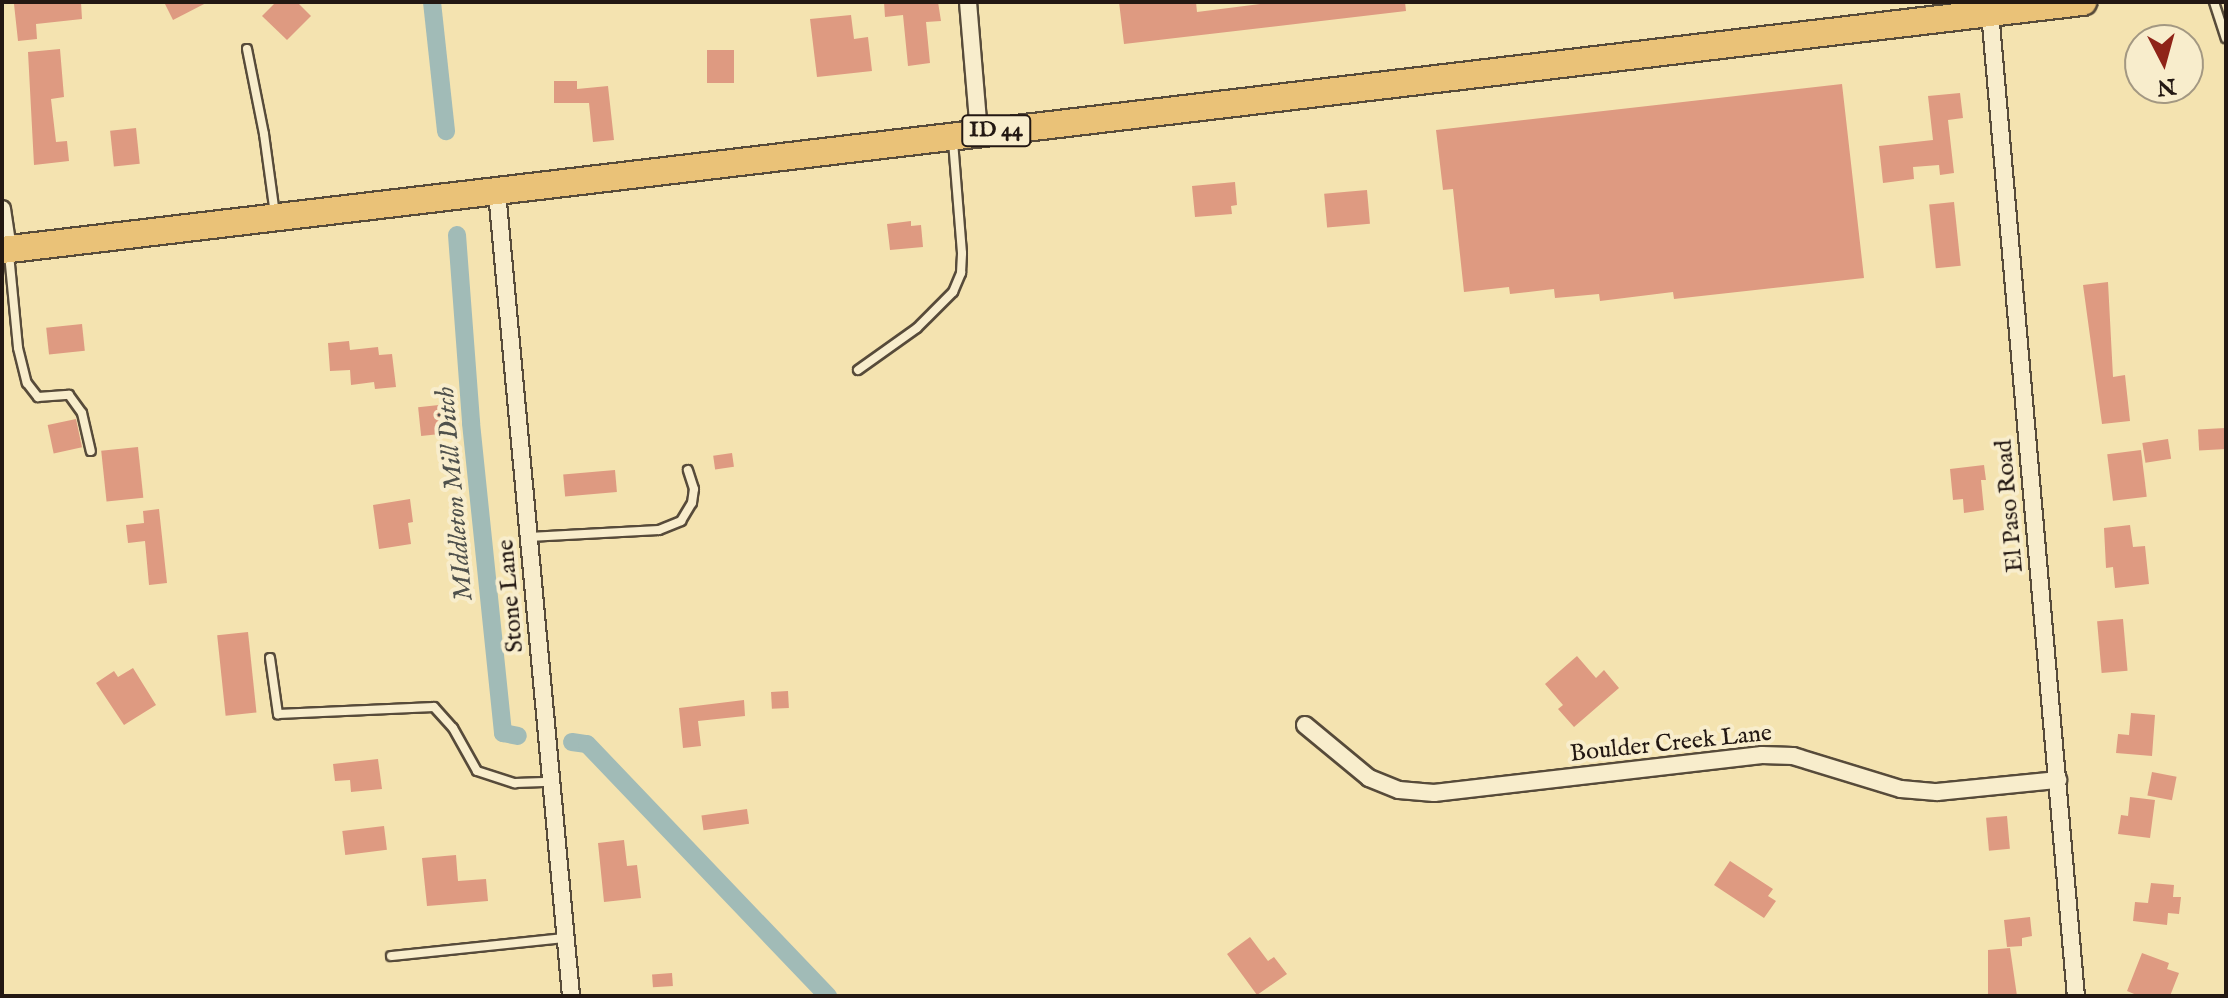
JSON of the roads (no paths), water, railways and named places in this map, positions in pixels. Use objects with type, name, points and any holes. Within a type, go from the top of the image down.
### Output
[{"type":"main road","name":"ID 44","points":[[5,249],[2083,2]]},
{"type":"street","points":[[966,135],[968,2]]},
{"type":"street","name":"El Paso Road","points":[[1990,12],[2076,996]]},
{"type":"street","name":"Stone Lane","points":[[497,192],[571,996]]},
{"type":"street","points":[[2,209],[5,249]]},
{"type":"street","name":"Boulder Creek Lane","points":[[1305,725],[1369,778],[1399,790],[1434,793],[1762,755],[1793,756],[1901,789],[1937,792],[2058,780]]},
{"type":"lane","points":[[2214,2],[2226,38]]},
{"type":"lane","points":[[247,49],[264,134],[275,219]]},
{"type":"lane","points":[[858,370],[917,328],[953,292],[961,273],[966,135]]},
{"type":"lane","points":[[5,249],[18,348],[27,383],[38,397],[69,395],[82,413],[91,451]]},
{"type":"lane","points":[[529,537],[659,530],[681,521],[692,503],[694,489],[688,470]]},
{"type":"lane","points":[[270,658],[278,714],[434,707],[453,728],[477,771],[515,783],[552,782]]},
{"type":"lane","points":[[391,956],[566,938]]},
{"type":"waterway","name":"MIddleton Mill Ditch","points":[[432,2],[446,131]]},
{"type":"waterway","name":"MIddleton Mill Ditch","points":[[457,235],[471,423],[503,733],[518,736]]},
{"type":"waterway","name":"MIddleton Mill Ditch","points":[[572,742],[587,744],[828,996]]}]
